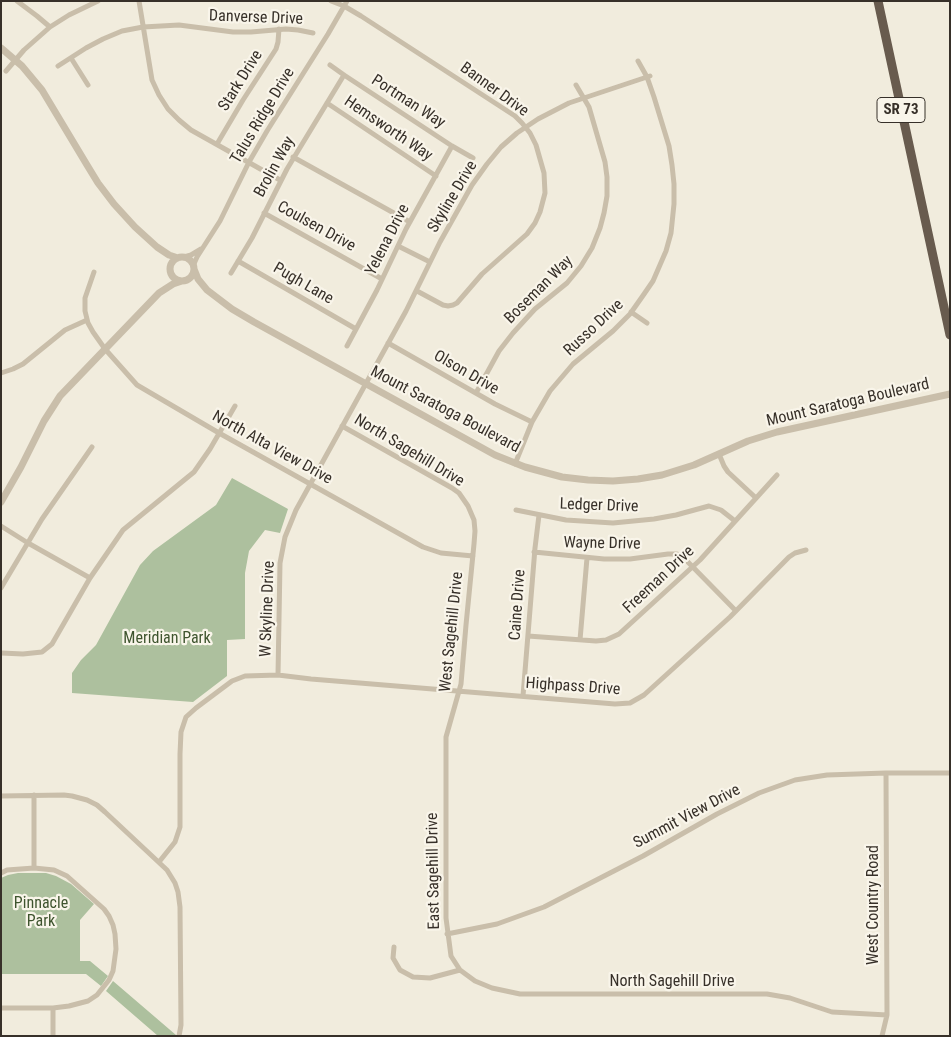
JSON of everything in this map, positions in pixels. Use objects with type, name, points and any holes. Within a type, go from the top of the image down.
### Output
[{"type":"highway","name":"SR 73","points":[[878,1],[950,335]]},
{"type":"street","points":[[6,71],[24,50],[50,27],[69,15],[98,1]]},
{"type":"street","points":[[139,1],[152,80],[163,103],[185,126],[280,180]]},
{"type":"street","name":"Banner Drive","points":[[331,1],[345,4],[511,113],[525,127],[536,145],[544,180],[544,200],[534,223],[522,239],[482,274],[457,303],[453,305],[446,306],[417,290]]},
{"type":"street","points":[[20,2],[50,27]]},
{"type":"street","name":"Talus Ridge Drive","points":[[194,268],[196,259],[220,221],[249,162],[345,4]]},
{"type":"street","name":"Danverse Drive","points":[[58,66],[94,43],[122,31],[143,27],[179,25],[224,31],[298,30],[314,33]]},
{"type":"street","name":"Stark Drive","points":[[217,144],[276,49],[279,30]]},
{"type":"street","points":[[1,48],[29,73],[42,90],[75,147],[106,194],[130,222],[157,247],[169,255],[181,257],[191,262],[194,268],[190,278],[172,284],[158,293]]},
{"type":"street","points":[[71,58],[88,85]]},
{"type":"street","name":"Russo Drive","points":[[515,464],[532,422],[550,391],[565,372],[613,331],[631,312],[648,289],[662,260],[670,233],[674,204],[674,174],[669,146],[648,76],[638,61]]},
{"type":"street","name":"Portman Way","points":[[330,65],[473,158]]},
{"type":"street","name":"Brolin Way","points":[[231,273],[252,238],[293,157],[344,75]]},
{"type":"street","name":"Skyline Drive","points":[[366,384],[464,198],[480,172],[501,147],[525,127],[550,112],[648,76]]},
{"type":"street","name":"Boseman Way","points":[[476,393],[500,351],[513,333],[535,309],[566,283],[581,266],[592,248],[600,228],[606,206],[606,170],[591,112],[576,85]]},
{"type":"street","name":"Hemsworth Way","points":[[327,102],[436,176]]},
{"type":"street","name":"Yelena Drive","points":[[347,346],[410,222],[452,146]]},
{"type":"street","points":[[293,157],[410,222]]},
{"type":"street","name":"Coulsen Drive","points":[[264,213],[382,278]]},
{"type":"street","points":[[1,502],[44,421],[67,388],[158,293],[168,280],[172,262],[195,253],[205,246]]},
{"type":"street","points":[[398,246],[430,262]]},
{"type":"street","points":[[157,247],[167,260],[174,278],[183,281]]},
{"type":"street","name":"Pugh Lane","points":[[238,261],[356,329]]},
{"type":"street","name":"Mount Saratoga Boulevard","points":[[194,268],[198,279],[207,290]]},
{"type":"street","points":[[1,373],[23,364],[65,330],[87,320],[86,298],[94,272]]},
{"type":"street","name":"Mount Saratoga Boulevard","points":[[183,281],[192,282],[207,290],[243,316],[495,455],[515,464],[575,479],[600,481],[650,478],[694,465],[748,441],[777,432],[950,394]]},
{"type":"street","points":[[631,312],[647,323]]},
{"type":"street","name":"North Alta View Drive","points":[[87,320],[91,330],[105,349],[137,385],[424,547],[441,553],[473,556]]},
{"type":"street","name":"Olson Drive","points":[[388,343],[500,407],[532,422]]},
{"type":"street","name":"W Skyline Drive","points":[[278,675],[280,562],[285,537],[310,483],[366,384]]},
{"type":"street","points":[[1,653],[22,654],[42,652],[52,644],[90,578],[123,530],[194,472],[235,406]]},
{"type":"street","name":"North Sagehill Drive","points":[[342,426],[459,493],[468,506],[474,520],[473,556]]},
{"type":"street","points":[[1,588],[42,519],[92,447]]},
{"type":"street","points":[[719,454],[728,472],[756,498]]},
{"type":"street","name":"Freeman Drive","points":[[528,636],[601,641],[619,634],[693,567],[777,475]]},
{"type":"street","name":"Ledger Drive","points":[[516,510],[578,521],[628,522],[665,517],[709,506],[722,510],[735,521]]},
{"type":"street","name":"Caine Drive","points":[[524,696],[534,552],[539,515]]},
{"type":"street","points":[[1,526],[90,578]]},
{"type":"street","name":"Highpass Drive","points":[[159,862],[172,848],[179,833],[181,732],[186,717],[232,681],[245,676],[278,675],[620,704],[635,701],[644,695],[736,611],[789,557],[798,551],[806,550]]},
{"type":"street","name":"Wayne Drive","points":[[534,552],[587,558],[630,559],[674,554],[683,557],[736,611]]},
{"type":"street","name":"West Sagehill Drive","points":[[445,770],[446,737],[462,679],[473,556]]},
{"type":"street","points":[[580,640],[587,558]]},
{"type":"street","name":"East Sagehill Drive","points":[[445,770],[447,934],[451,956],[460,970]]},
{"type":"street","name":"West Country Road","points":[[882,1036],[887,1014],[886,773]]},
{"type":"street","name":"Summit View Drive","points":[[447,934],[497,924],[544,907],[643,856],[717,814],[759,793],[795,780],[827,775],[950,773]]},
{"type":"street","points":[[1,796],[64,795],[87,800],[105,812],[166,870],[175,883],[180,907],[180,1036]]},
{"type":"street","points":[[34,796],[34,868]]},
{"type":"street","points":[[1,873],[7,870],[34,868],[54,870],[67,876],[104,909],[113,925],[115,934],[113,971],[104,988],[88,1001],[53,1008],[1,1008]]},
{"type":"street","points":[[394,947],[394,958],[400,970],[413,978],[430,978],[460,970]]},
{"type":"street","name":"North Sagehill Drive","points":[[460,970],[475,981],[492,988],[520,994],[767,994],[790,998],[832,1012],[887,1014]]},
{"type":"street","points":[[53,1008],[53,1036]]},
{"type":"green space","name":"Meridian Park","points":[[232,478],[288,509],[280,533],[265,530],[249,551],[245,573],[245,639],[227,640],[227,676],[193,702],[72,693],[72,673],[81,660],[96,645],[140,565],[153,551],[216,505]]},
{"type":"green space","name":"Pinnacle Park","points":[[18,873],[46,873],[56,876],[71,884],[94,904],[80,920],[80,961],[90,961],[108,976],[101,986],[86,974],[1,974],[1,878]]},
{"type":"green space","points":[[113,981],[176,1036],[158,1036],[106,991]]}]
